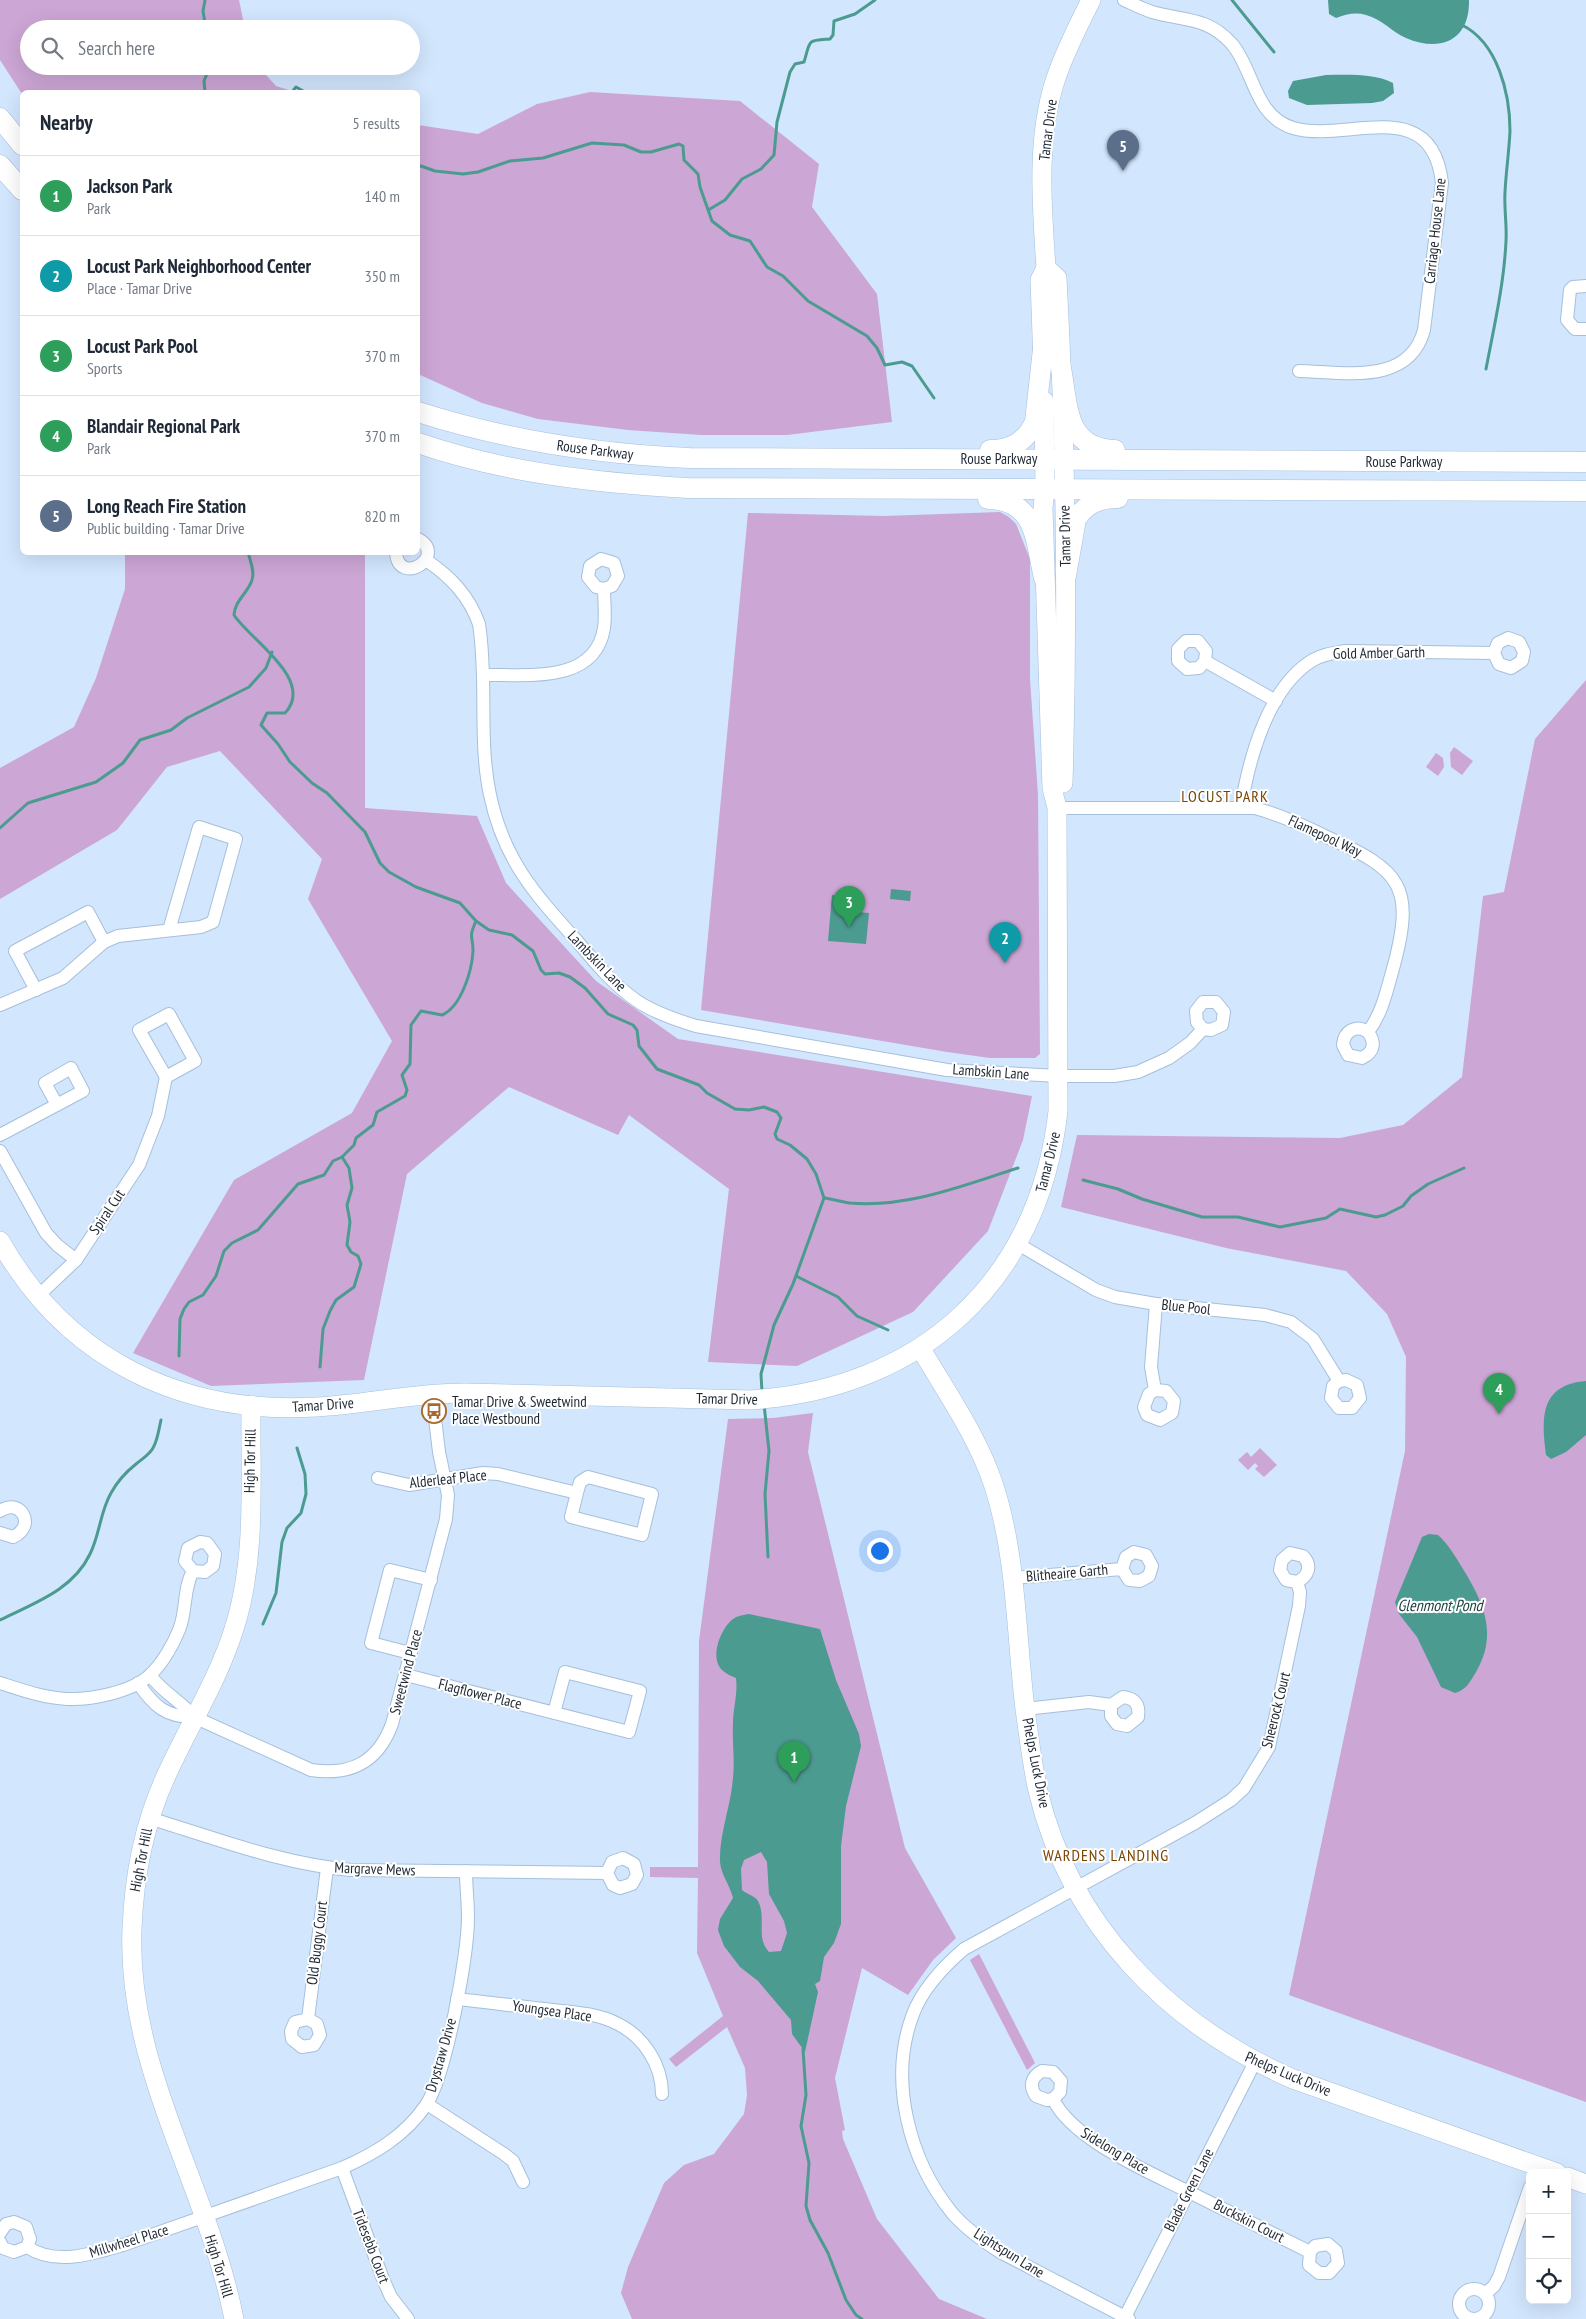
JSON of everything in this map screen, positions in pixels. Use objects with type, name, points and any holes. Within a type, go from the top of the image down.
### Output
[{"type":"main road","points":[[0,118],[20,143]]},
{"type":"main road","points":[[0,165],[20,188]]},
{"type":"main road","points":[[810,459],[906,450],[1010,448],[1025,437],[1035,422],[1043,349]]},
{"type":"main road","points":[[1061,368],[1071,424],[1083,440],[1101,450],[1229,451],[1306,461]]},
{"type":"main road","name":"Rouse Parkway","points":[[420,413],[522,440],[631,456],[810,459],[1065,458],[1586,462]]},
{"type":"main road","name":"Rouse Parkway","points":[[420,444],[514,469],[561,477],[628,485],[688,488],[1586,491]]},
{"type":"main road","points":[[865,488],[908,497],[1002,499],[1014,504],[1024,511],[1030,520],[1044,578]]},
{"type":"main road","points":[[1066,576],[1076,518],[1081,511],[1097,500],[1179,498],[1256,489]]},
{"type":"street","name":"Tamar Drive","points":[[0,1241],[20,1274],[57,1318],[106,1357],[148,1380],[207,1400],[252,1406],[316,1407],[432,1393],[750,1400],[779,1399],[820,1391],[851,1382],[921,1349],[955,1322],[983,1293],[1001,1271],[1018,1244],[1034,1212],[1046,1181],[1054,1144],[1059,1076],[1056,808],[1052,788],[1044,578],[1043,508],[1045,459],[1040,280],[1046,268],[1043,187],[1044,146],[1048,112],[1055,81],[1066,52],[1091,0]]},
{"type":"street","name":"Carriage House Lane","points":[[1124,0],[1153,12],[1190,18],[1218,32],[1240,56],[1255,91],[1267,109],[1292,127],[1318,130],[1389,126],[1401,128],[1422,139],[1438,160],[1442,183],[1424,330],[1417,348],[1404,362],[1385,371],[1299,371]]},
{"type":"street","name":"Tamar Drive","points":[[1046,268],[1057,278],[1066,489],[1064,506],[1066,703],[1063,788],[1056,808]]},
{"type":"street","points":[[1586,286],[1573,287],[1570,290],[1567,320],[1575,329],[1586,329]]},
{"type":"street","points":[[397,555],[398,561],[403,567],[410,569],[419,567],[426,560],[427,552],[424,544],[420,541]]},
{"type":"street","name":"Lambskin Lane","points":[[426,560],[451,580],[474,611],[482,639],[485,758],[490,794],[501,836],[510,855],[534,892],[609,978],[639,1002],[674,1019],[696,1026],[947,1070],[1059,1076],[1114,1076],[1138,1072],[1169,1058],[1190,1043],[1203,1029]]},
{"type":"street","points":[[483,675],[552,673],[570,670],[582,664],[591,656],[602,638],[604,626],[604,589]]},
{"type":"street","name":"Gold Amber Garth","points":[[1241,807],[1250,760],[1276,701],[1302,667],[1328,654],[1346,651],[1494,653]]},
{"type":"street","points":[[1205,662],[1276,701]]},
{"type":"street","name":"Flamepool Way","points":[[1056,808],[1241,807],[1262,810],[1286,818],[1367,855],[1390,874],[1402,898],[1404,926],[1381,1012],[1368,1032]]},
{"type":"street","points":[[0,1005],[62,978],[104,942],[118,936],[201,927],[213,922],[236,839],[199,827],[169,930]]},
{"type":"street","points":[[36,990],[15,951],[88,912],[104,942]]},
{"type":"street","points":[[168,1014],[195,1061],[166,1077],[139,1030],[168,1014]]},
{"type":"street","name":"Spiral Cut","points":[[38,1296],[76,1260],[139,1164],[158,1116],[166,1077]]},
{"type":"street","points":[[0,1135],[58,1104]]},
{"type":"street","points":[[0,1151],[46,1233],[57,1245],[76,1260]]},
{"type":"street","name":"Blue Pool","points":[[1018,1244],[1096,1290],[1115,1297],[1156,1304],[1265,1315],[1291,1322],[1313,1338],[1339,1381]]},
{"type":"street","points":[[1155,1390],[1151,1367],[1156,1304]]},
{"type":"street","name":"Phelps Luck Drive","points":[[921,1349],[958,1410],[990,1478],[1002,1518],[1013,1578],[1025,1709],[1038,1792],[1058,1852],[1076,1888],[1108,1938],[1152,1988],[1202,2030],[1255,2062],[1293,2079],[1536,2169]]},
{"type":"street","name":"Sweetwind Place","points":[[194,1717],[311,1770],[323,1772],[347,1770],[370,1758],[387,1739],[431,1580],[448,1507],[432,1393]]},
{"type":"street","name":"High Tor Hill","points":[[234,2319],[220,2265],[140,2033],[132,1965],[133,1893],[149,1818],[165,1777],[220,1664],[234,1628],[243,1592],[249,1520],[252,1406]]},
{"type":"street","name":"Alderleaf Place","points":[[378,1478],[409,1485],[483,1474],[498,1474],[577,1493]]},
{"type":"street","points":[[588,1477],[652,1494],[642,1535],[571,1517],[577,1493],[580,1482],[588,1477]]},
{"type":"street","points":[[0,1512],[9,1507],[15,1508],[24,1516],[25,1522],[20,1533],[13,1537],[0,1533]]},
{"type":"street","name":"Blitheaire Garth","points":[[1013,1578],[1122,1569]]},
{"type":"street","points":[[410,1653],[371,1643],[390,1570],[431,1580]]},
{"type":"street","points":[[0,1684],[48,1697],[66,1699],[96,1697],[138,1683],[150,1675],[171,1647],[179,1632],[184,1618],[189,1578],[193,1571]]},
{"type":"street","name":"Sheerock Court","points":[[1076,1888],[1217,1810],[1237,1794],[1253,1776],[1268,1747],[1273,1729],[1299,1606],[1300,1592],[1297,1582]]},
{"type":"street","name":"Flagflower Place","points":[[406,1675],[554,1713],[629,1732],[640,1691],[565,1672],[554,1713]]},
{"type":"street","points":[[150,1675],[160,1689],[184,1705],[194,1717]]},
{"type":"street","points":[[138,1683],[149,1699],[158,1707],[175,1717],[194,1717]]},
{"type":"street","points":[[1025,1709],[1089,1702],[1112,1705]]},
{"type":"street","name":"Margrave Mews","points":[[149,1818],[295,1862],[326,1868],[608,1873]]},
{"type":"street","name":"Old Buggy Court","points":[[308,2018],[326,1868]]},
{"type":"street","name":"Drystraw Drive","points":[[203,2217],[342,2168],[369,2156],[402,2132],[427,2104],[444,2056],[456,1999],[468,1918],[466,1871]]},
{"type":"street","name":"Lightspun Lane","points":[[1076,1888],[972,1944],[950,1961],[935,1978],[914,2013],[907,2033],[902,2082],[905,2108],[916,2150],[934,2185],[954,2214],[981,2240],[1000,2252],[1126,2318]]},
{"type":"street","name":"Youngsea Place","points":[[456,1999],[582,2013],[619,2024],[641,2043],[654,2058],[662,2080],[662,2094]]},
{"type":"street","name":"Blade Green Lane","points":[[1126,2318],[1188,2191],[1255,2062]]},
{"type":"street","name":"Sidelong Place","points":[[1053,2099],[1058,2110],[1084,2133],[1122,2158],[1188,2191]]},
{"type":"street","points":[[427,2104],[504,2154],[512,2161],[523,2182]]},
{"type":"street","name":"Tidesebb Court","points":[[342,2168],[382,2279],[391,2297],[408,2319]]},
{"type":"street","points":[[1571,2178],[1586,2184]]},
{"type":"street","name":"Buckskin Court","points":[[1188,2191],[1310,2252]]},
{"type":"street","points":[[1485,2294],[1494,2286],[1499,2277],[1526,2199]]},
{"type":"street","name":"Millwheel Place","points":[[0,2242],[3,2248],[14,2252],[27,2246],[36,2253],[79,2256],[123,2245],[203,2217]]},
{"type":"street","points":[[0,2233],[6,2224],[14,2222],[22,2224],[29,2232],[30,2239],[27,2246]]},
{"type":"shaded area","points":[[0,0],[239,0],[243,20],[20,20],[20,75],[266,75],[276,86],[289,90],[20,91],[0,60]]},
{"type":"shaded area","points":[[590,92],[740,101],[819,164],[812,207],[877,294],[892,422],[787,435],[701,435],[628,430],[538,419],[482,403],[420,375],[420,125],[478,134],[537,104]]},
{"type":"shaded area","points":[[1000,512],[1016,524],[1030,559],[1030,679],[1038,795],[1040,1054],[1035,1058],[990,1058],[701,1010],[748,513],[884,516]]},
{"type":"shaded area","points":[[125,555],[365,555],[365,808],[477,816],[506,883],[596,981],[678,1039],[1032,1096],[1023,1140],[988,1231],[913,1312],[797,1366],[708,1362],[729,1189],[629,1115],[618,1135],[509,1087],[407,1174],[364,1380],[211,1386],[133,1353],[234,1180],[352,1113],[392,1041],[308,899],[322,859],[220,751],[167,767],[117,830],[0,899],[0,768],[74,727],[96,678],[125,589]]},
{"type":"shaded area","points":[[1586,680],[1586,2102],[1289,1995],[1405,1451],[1406,1357],[1387,1314],[1346,1271],[1226,1248],[1061,1207],[1077,1135],[1340,1138],[1403,1125],[1462,1077],[1483,896],[1504,892],[1535,739]]},
{"type":"shaded area","points":[[1454,747],[1473,761],[1462,775],[1451,767],[1450,753]]},
{"type":"shaded area","points":[[1436,753],[1443,758],[1444,767],[1438,776],[1426,767]]},
{"type":"shaded area","points":[[813,1413],[808,1452],[905,1848],[956,1938],[933,1960],[908,1995],[862,1968],[835,2078],[845,2130],[842,2131],[843,2139],[877,2219],[939,2299],[987,2319],[632,2319],[621,2293],[628,2267],[664,2183],[684,2165],[714,2154],[744,2114],[747,2095],[745,2068],[727,2027],[676,2067],[669,2059],[723,2016],[697,1953],[698,1878],[650,1877],[650,1867],[698,1867],[699,1641],[728,1419],[773,1418]]},
{"type":"shaded area","points":[[1260,1448],[1277,1465],[1264,1477],[1255,1469],[1258,1466],[1255,1463],[1248,1470],[1238,1460],[1247,1452],[1251,1457]]},
{"type":"shaded area","points":[[979,1954],[1035,2063],[1027,2070],[970,1960]]},
{"type":"water","points":[[1328,0],[1469,0],[1465,25],[1459,34],[1451,40],[1431,44],[1406,38],[1377,19],[1366,15],[1351,14],[1336,18],[1329,14]]},
{"type":"water","points":[[1326,75],[1360,75],[1385,80],[1393,83],[1394,93],[1383,101],[1372,103],[1307,105],[1289,98],[1288,91],[1293,81]]},
{"type":"water","points":[[891,889],[911,891],[910,901],[890,899]]},
{"type":"water","points":[[832,895],[842,896],[845,911],[869,913],[866,944],[828,941]]},
{"type":"water","points":[[1586,1381],[1586,1435],[1566,1452],[1551,1459],[1546,1455],[1544,1441],[1544,1416],[1547,1405],[1552,1396],[1560,1389],[1571,1384]]},
{"type":"water","name":"Glenmont Pond","points":[[1429,1534],[1438,1535],[1454,1555],[1477,1594],[1486,1619],[1486,1645],[1483,1658],[1467,1685],[1455,1693],[1441,1687],[1417,1637],[1399,1614],[1395,1602],[1422,1537]]},
{"type":"water","points":[[749,1614],[820,1629],[836,1680],[859,1734],[861,1746],[846,1806],[841,1846],[841,1924],[834,1943],[824,1957],[820,1981],[815,1984],[818,1992],[805,2052],[792,2034],[791,2020],[758,1981],[740,1967],[724,1946],[718,1930],[720,1919],[733,1898],[722,1871],[720,1852],[733,1778],[733,1718],[736,1678],[723,1671],[718,1664],[717,1651],[724,1629],[729,1623],[736,1617]],"holes":[[[761,1852],[767,1862],[769,1894],[784,1921],[787,1933],[781,1951],[769,1952],[765,1946],[762,1934],[762,1914],[758,1901],[742,1890],[741,1869],[744,1860]]]},
{"type":"waterway","points":[[204,20],[203,11],[205,0]]},
{"type":"waterway","points":[[710,209],[725,200],[742,179],[761,169],[774,155],[777,122],[790,72],[795,64],[804,62],[809,45],[813,41],[830,39],[833,35],[834,21],[855,14],[875,0]]},
{"type":"waterway","points":[[1232,0],[1274,52]]},
{"type":"waterway","points":[[1462,25],[1485,44],[1493,57],[1500,71],[1508,101],[1510,131],[1505,192],[1505,257],[1486,369]]},
{"type":"waterway","points":[[205,90],[204,81],[206,75]]},
{"type":"waterway","points":[[294,90],[296,87],[301,90]]},
{"type":"waterway","points":[[420,166],[435,171],[463,174],[478,172],[510,161],[543,158],[592,143],[624,145],[641,152],[651,152],[679,144],[683,146],[684,160],[698,174],[700,187],[712,221],[730,235],[750,241],[767,267],[783,276],[808,301],[867,336],[877,348],[885,365],[902,362],[912,366],[934,398]]},
{"type":"waterway","points":[[249,555],[253,577],[237,605],[234,615],[277,661],[292,687],[292,700],[285,713],[267,713],[261,725],[278,744],[290,762],[312,783],[327,793],[365,832],[380,863],[389,872],[416,887],[460,903],[476,921],[489,930],[512,935],[533,951],[541,970],[545,974],[559,973],[570,977],[585,988],[608,1014],[633,1025],[637,1030],[639,1046],[657,1069],[699,1085],[707,1093],[735,1109],[749,1110],[764,1107],[777,1112],[781,1118],[775,1134],[777,1139],[790,1145],[807,1159],[816,1174],[824,1198],[793,1284],[774,1325],[761,1374],[762,1392]]},
{"type":"waterway","points":[[0,828],[28,803],[96,782],[123,763],[140,740],[171,730],[187,718],[249,687],[266,668],[272,652]]},
{"type":"waterway","points":[[179,1356],[180,1319],[184,1309],[189,1302],[203,1295],[216,1276],[224,1251],[232,1243],[258,1230],[298,1184],[324,1175],[333,1161],[342,1157],[354,1145],[356,1138],[373,1125],[377,1112],[405,1096],[407,1090],[402,1075],[410,1064],[411,1025],[421,1011],[442,1015],[449,1011],[460,997],[468,978],[473,951],[472,934],[476,921]]},
{"type":"waterway","points":[[320,1367],[323,1329],[330,1311],[336,1300],[354,1287],[361,1264],[358,1256],[351,1252],[347,1245],[350,1222],[347,1205],[352,1188],[349,1168],[342,1157]]},
{"type":"waterway","points":[[824,1198],[850,1203],[872,1204],[914,1199],[1018,1168]]},
{"type":"waterway","points":[[1083,1180],[1118,1189],[1142,1199],[1202,1217],[1238,1217],[1280,1227],[1326,1218],[1340,1209],[1376,1217],[1385,1215],[1403,1206],[1411,1196],[1428,1184],[1464,1168]]},
{"type":"waterway","points":[[796,1276],[838,1297],[857,1316],[888,1330]]},
{"type":"waterway","points":[[764,1404],[769,1451],[765,1494],[768,1557]]},
{"type":"waterway","points":[[0,1620],[51,1594],[74,1577],[83,1566],[96,1539],[107,1500],[125,1474],[153,1449],[161,1420]]},
{"type":"waterway","points":[[263,1624],[276,1593],[282,1542],[287,1528],[301,1513],[306,1494],[305,1474],[297,1448]]},
{"type":"waterway","points":[[803,2049],[806,2095],[801,2126],[809,2163],[806,2206],[810,2220],[828,2253],[846,2300],[856,2315],[862,2319]]},
{"type":"place","name":"Long Reach Fire Station","points":[[1123,171]]},
{"type":"place","name":"Locust Park Pool","points":[[849,927]]},
{"type":"place","name":"Locust Park Neighborhood Center","points":[[1005,963]]},
{"type":"place","name":"Tamar Drive & Sweetwind Place Westbound","points":[[434,1411]]},
{"type":"place","name":"Blandair Regional Park","points":[[1499,1414]]},
{"type":"place","name":"Jackson Park","points":[[794,1782]]},
{"type":"district","name":"LOCUST PARK","points":[[1225,796]]},
{"type":"district","name":"WARDENS LANDING","points":[[1106,1855]]}]
